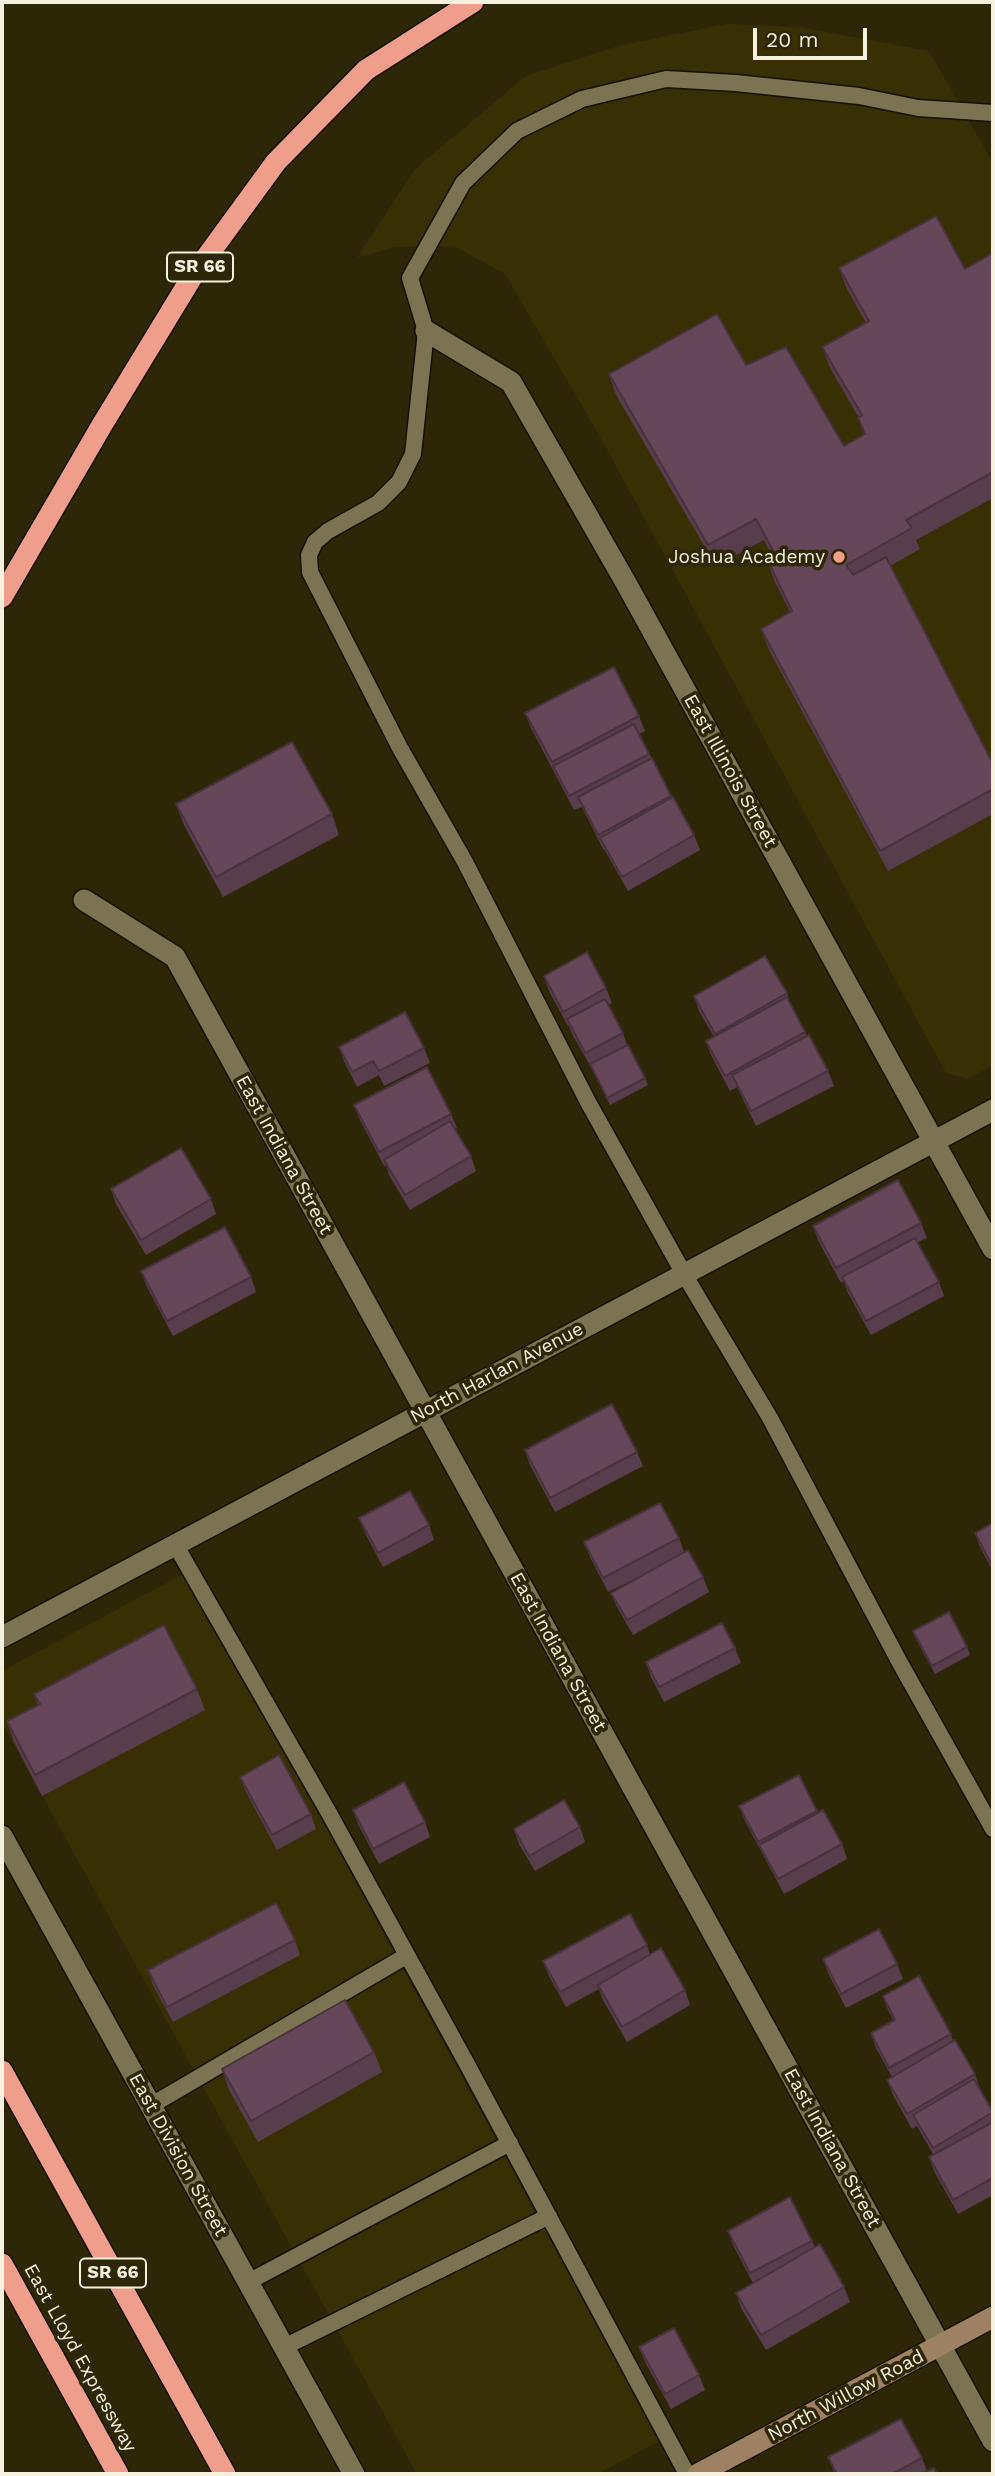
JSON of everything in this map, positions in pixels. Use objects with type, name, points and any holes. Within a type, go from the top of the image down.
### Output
[{"type":"highway","name":"SR 66","points":[[2,597],[192,277],[276,162],[366,70],[473,2]]},
{"type":"highway","name":"SR 66","points":[[2,2071],[225,2474]]},
{"type":"highway","name":"East Lloyd Expressway","points":[[2,2264],[118,2474]]},
{"type":"street","name":"East Illinois Street","points":[[426,331],[511,382],[633,595],[993,1249]]},
{"type":"street","name":"East Indiana Street","points":[[84,900],[175,957],[993,2441]]},
{"type":"street","name":"North Harlan Avenue","points":[[2,1637],[993,1110]]},
{"type":"street","name":"East Division Street","points":[[2,1836],[354,2474]]},
{"type":"street","name":"North Willow Road","points":[[698,2474],[993,2317]]},
{"type":"lane","points":[[993,113],[918,108],[859,96],[736,83],[666,79],[582,99],[517,131],[463,183],[410,278],[426,331],[413,454],[399,482],[378,503],[328,531],[316,542],[309,555],[310,572],[400,748],[465,862],[588,1102],[684,1274],[770,1418],[900,1663],[993,1829]]},
{"type":"lane","points":[[175,1544],[329,1813],[687,2474]]},
{"type":"lane","points":[[150,2106],[406,1956]]},
{"type":"lane","points":[[248,2282],[510,2143]]},
{"type":"lane","points":[[284,2347],[549,2216]]},
{"type":"shaded area","points":[[726,24],[799,27],[929,51],[993,163],[993,1065],[968,1079],[946,1073],[602,440],[505,274],[454,246],[395,247],[357,258],[415,169],[526,76],[618,46]]},
{"type":"shaded area","points":[[187,1572],[660,2441],[597,2474],[417,2474],[2,1723],[2,1671]]},
{"type":"building","name":"Joshua Academy","points":[[936,216],[965,269],[993,253],[993,472],[906,520],[912,528],[846,565],[853,575],[886,557],[993,764],[993,789],[880,851],[761,629],[792,611],[767,559],[775,554],[756,519],[708,545],[609,374],[717,314],[746,365],[786,347],[844,446],[865,434],[858,418],[862,415],[822,347],[869,321],[839,268]]},
{"type":"building","points":[[614,667],[639,716],[552,762],[525,713]]},
{"type":"building","points":[[634,724],[649,754],[569,796],[553,766]]},
{"type":"building","points":[[292,742],[332,814],[216,877],[176,804]]},
{"type":"building","points":[[652,758],[671,796],[598,835],[578,797]]},
{"type":"building","points":[[673,797],[694,835],[622,877],[600,838]]},
{"type":"building","points":[[587,952],[606,988],[563,1012],[544,976]]},
{"type":"building","points":[[765,956],[787,993],[715,1034],[694,996]]},
{"type":"building","points":[[787,997],[805,1032],[725,1076],[706,1041]]},
{"type":"building","points":[[605,999],[623,1033],[585,1053],[567,1019]]},
{"type":"building","points":[[405,1012],[424,1048],[379,1071],[373,1061],[352,1072],[339,1047]]},
{"type":"building","points":[[809,1035],[828,1071],[751,1111],[732,1075]]},
{"type":"building","points":[[628,1045],[645,1078],[607,1098],[590,1064]]},
{"type":"building","points":[[427,1067],[451,1114],[379,1152],[354,1105]]},
{"type":"building","points":[[450,1121],[471,1156],[405,1195],[384,1160]]},
{"type":"building","points":[[181,1148],[211,1199],[141,1240],[111,1189]]},
{"type":"building","points":[[898,1180],[921,1223],[836,1268],[813,1226]]},
{"type":"building","points":[[225,1227],[251,1277],[167,1321],[141,1271]]},
{"type":"building","points":[[915,1238],[939,1282],[866,1321],[842,1277]]},
{"type":"building","points":[[612,1404],[637,1452],[550,1498],[525,1450]]},
{"type":"building","points":[[410,1491],[429,1525],[378,1553],[359,1518]]},
{"type":"building","points":[[660,1503],[679,1538],[603,1578],[584,1542]]},
{"type":"building","points":[[993,1523],[993,1567],[975,1533]]},
{"type":"building","points":[[688,1550],[703,1577],[627,1620],[611,1593]]},
{"type":"building","points":[[949,1612],[967,1647],[932,1666],[913,1631]]},
{"type":"building","points":[[722,1623],[735,1648],[659,1687],[646,1662]]},
{"type":"building","points":[[164,1625],[197,1689],[35,1775],[7,1721],[40,1704],[34,1694]]},
{"type":"building","points":[[279,1755],[311,1814],[272,1835],[240,1777]]},
{"type":"building","points":[[799,1775],[817,1811],[758,1842],[739,1806]]},
{"type":"building","points":[[404,1782],[425,1822],[373,1849],[353,1810]]},
{"type":"building","points":[[564,1800],[580,1827],[529,1856],[514,1829]]},
{"type":"building","points":[[823,1810],[842,1844],[778,1879],[759,1845]]},
{"type":"building","points":[[276,1903],[295,1940],[167,2007],[148,1970]]},
{"type":"building","points":[[630,1914],[647,1945],[560,1992],[543,1961]]},
{"type":"building","points":[[879,1929],[897,1964],[841,1994],[823,1959]]},
{"type":"building","points":[[661,1948],[685,1990],[622,2027],[598,1985]]},
{"type":"building","points":[[919,1976],[951,2034],[889,2068],[871,2033],[895,2020],[883,1996]]},
{"type":"building","points":[[345,2000],[374,2052],[251,2121],[222,2069]]},
{"type":"building","points":[[955,2040],[975,2074],[907,2114],[887,2080]]},
{"type":"building","points":[[974,2079],[993,2112],[933,2148],[913,2115]]},
{"type":"building","points":[[993,2122],[993,2178],[953,2200],[929,2157]]},
{"type":"building","points":[[790,2197],[812,2241],[750,2273],[728,2231]]},
{"type":"building","points":[[820,2244],[844,2287],[761,2335],[736,2293]]},
{"type":"building","points":[[674,2328],[699,2375],[665,2394],[639,2347]]},
{"type":"building","points":[[901,2419],[922,2458],[892,2474],[837,2474],[828,2457]]},
{"type":"building","points":[[934,2468],[937,2474],[921,2474]]},
{"type":"place","name":"Joshua Academy","points":[[839,557]]}]
